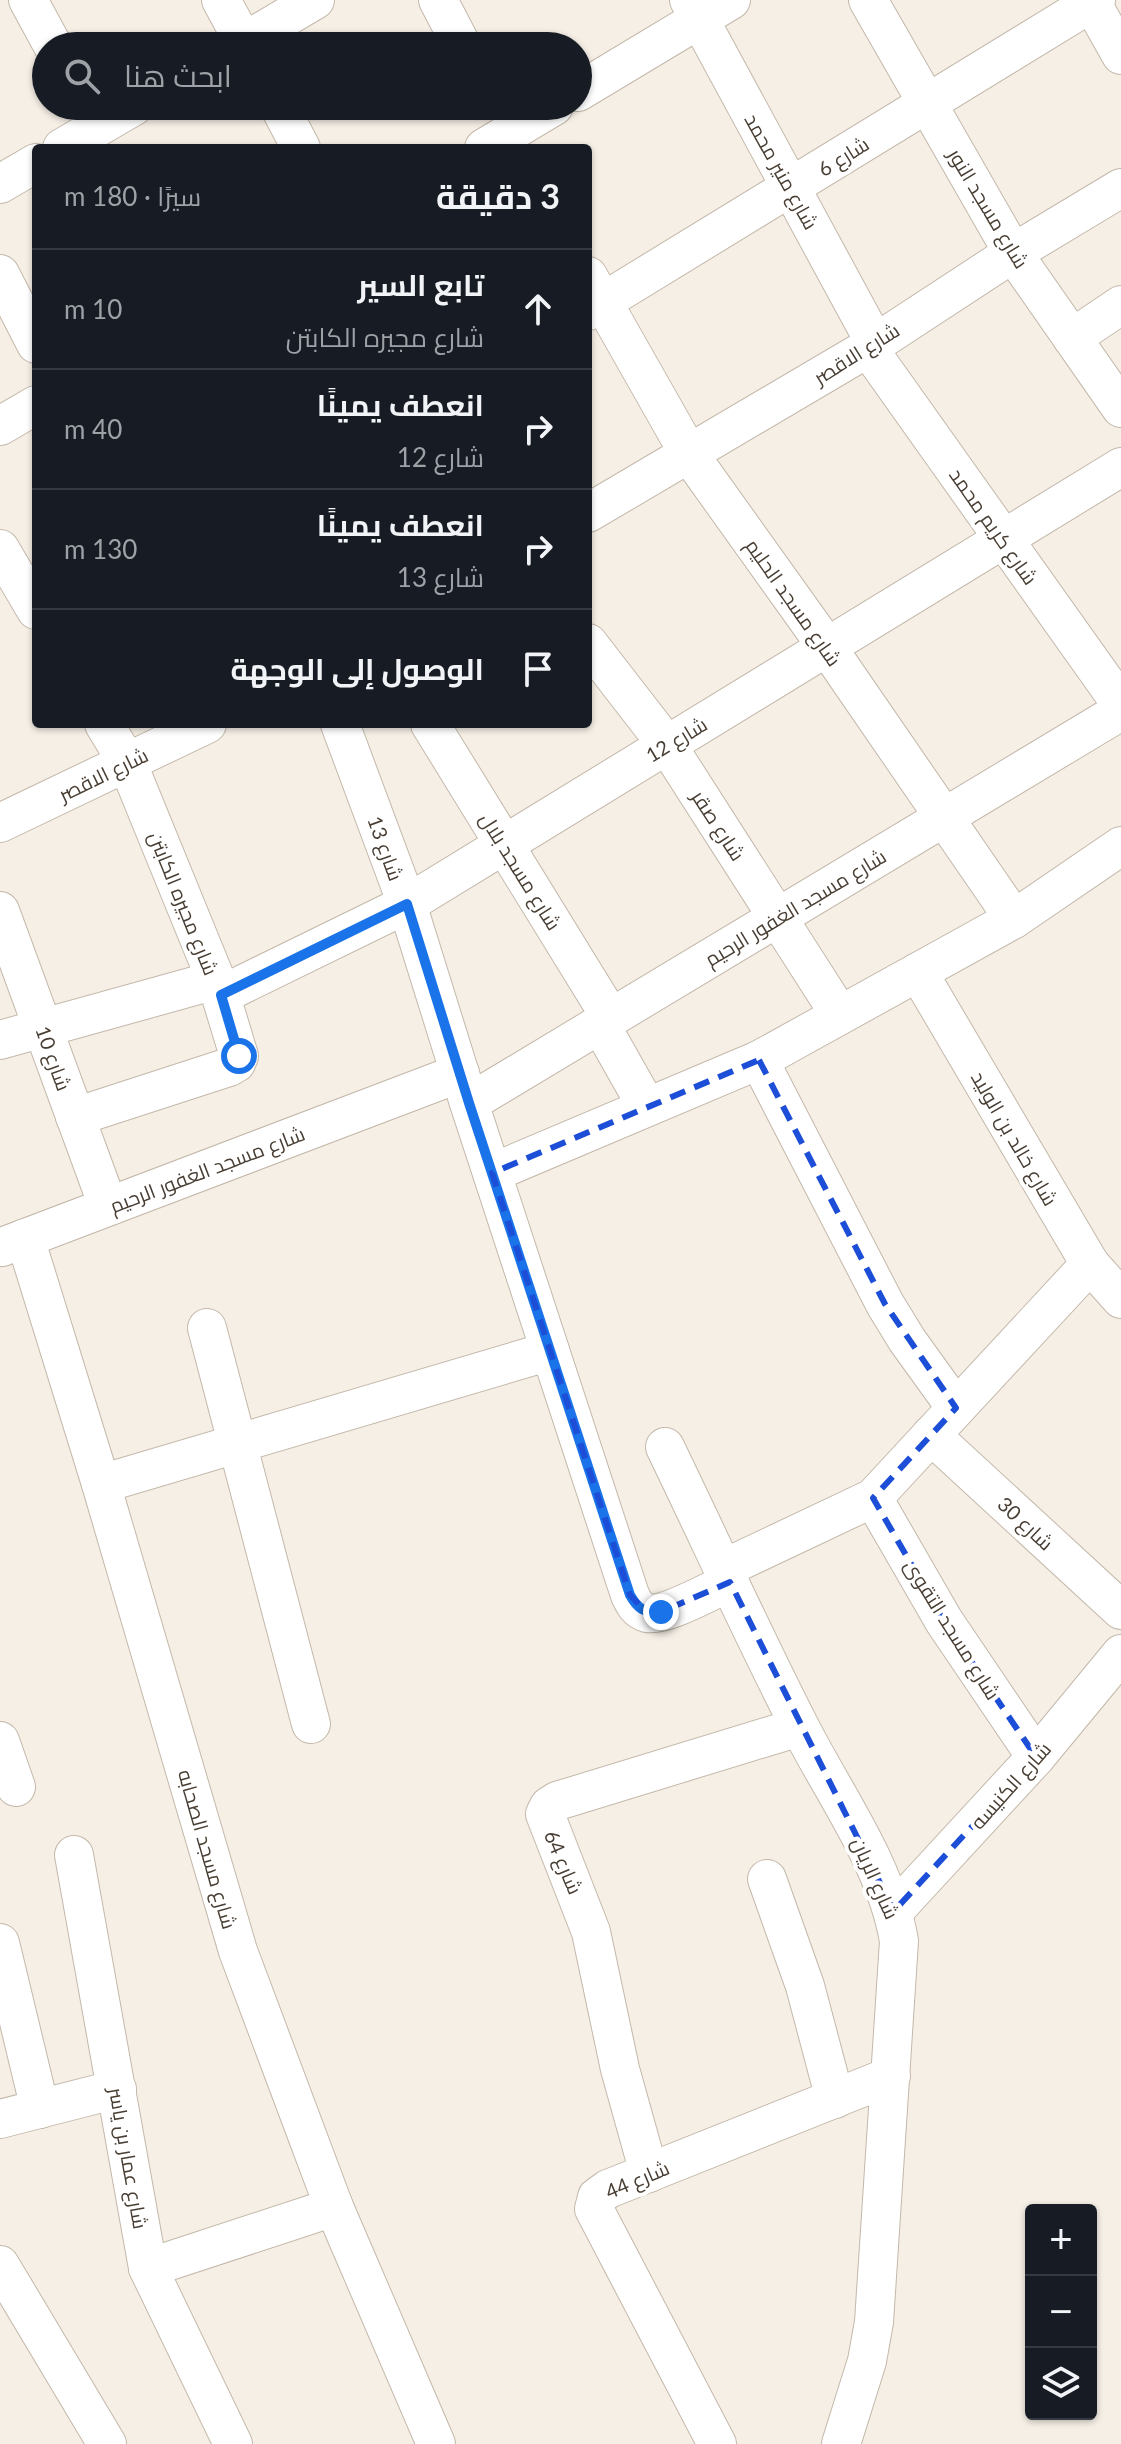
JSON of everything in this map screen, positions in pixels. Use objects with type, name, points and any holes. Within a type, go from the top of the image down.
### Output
[{"type":"street","points":[[28,0],[45,32]]},
{"type":"street","points":[[221,0],[236,32]]},
{"type":"street","points":[[263,32],[315,0]]},
{"type":"street","points":[[438,0],[455,32]]},
{"type":"street","name":"شارع مسجد النور","points":[[868,0],[1013,253],[1121,408]]},
{"type":"street","points":[[1093,1],[1121,55]]},
{"type":"street","name":"شارع 6","points":[[593,297],[791,188],[1093,1]]},
{"type":"street","points":[[592,83],[706,6]]},
{"type":"street","name":"شارع منير محمد","points":[[706,6],[791,188],[871,345]]},
{"type":"street","points":[[286,120],[299,144]]},
{"type":"street","points":[[500,134],[527,120]]},
{"type":"street","points":[[69,144],[97,127]]},
{"type":"street","points":[[0,184],[32,165]]},
{"type":"street","name":"شارع الاقصر","points":[[592,511],[871,345],[1121,188]]},
{"type":"street","points":[[0,274],[32,336]]},
{"type":"street","name":"شارع مسجد الحليم","points":[[593,297],[689,454],[827,647],[1014,919]]},
{"type":"street","points":[[1072,338],[1121,305]]},
{"type":"street","name":"شارع كريم محمد","points":[[871,345],[1003,539],[1121,704]]},
{"type":"street","points":[[0,426],[32,407]]},
{"type":"street","name":"شارع 12","points":[[0,1040],[43,1027],[218,987],[407,904],[1121,467]]},
{"type":"street","points":[[0,549],[32,603]]},
{"type":"street","name":"شارع صقر","points":[[592,648],[667,745],[840,1015]]},
{"type":"street","name":"شارع مسجد الغفور الرحيم","points":[[12,1243],[108,1206],[464,1088],[606,1021],[1121,711]]},
{"type":"street","name":"شارع مجيره الكابتن","points":[[75,1117],[236,1063],[238,1047],[218,987],[127,762],[106,728]]},
{"type":"street","name":"شارع الاقصر","points":[[0,823],[199,728]]},
{"type":"street","name":"شارع 13","points":[[341,728],[407,904],[630,1595],[636,1607],[647,1613],[661,1612],[726,1576]]},
{"type":"street","name":"شارع مسجد بلال","points":[[432,728],[505,844],[606,1021],[647,1107]]},
{"type":"street","points":[[492,1173],[759,1060],[1014,919],[1121,846]]},
{"type":"street","name":"شارع 10","points":[[0,911],[108,1206]]},
{"type":"street","name":"شارع خالد بن الوليد","points":[[918,972],[1090,1264],[1121,1299]]},
{"type":"street","name":"شارع 30","points":[[759,1060],[885,1304],[915,1351],[943,1422],[1121,1610]]},
{"type":"street","name":"شارع مسجد الصحابه","points":[[12,1243],[101,1484],[238,1951],[334,2207],[436,2444]]},
{"type":"street","points":[[726,1576],[873,1498],[1090,1264]]},
{"type":"street","points":[[207,1328],[311,1724]]},
{"type":"street","points":[[101,1484],[550,1351]]},
{"type":"street","name":"شارع الريان","points":[[665,1447],[799,1727],[876,1870],[894,1911],[899,1941],[874,2322],[867,2361],[841,2444]]},
{"type":"street","name":"شارع مسجد التقوى","points":[[873,1498],[944,1621],[1036,1757]]},
{"type":"street","name":"شارع الكنيسه","points":[[894,1911],[1036,1757],[1121,1654]]},
{"type":"street","name":"شارع 64","points":[[649,2173],[620,2069],[591,1932],[545,1814],[549,1806],[557,1801],[799,1727]]},
{"type":"street","points":[[0,1741],[16,1787]]},
{"type":"street","name":"شارع عمار بن ياسر","points":[[74,1855],[148,2268],[233,2444]]},
{"type":"street","points":[[767,1879],[805,1986],[835,2099]]},
{"type":"street","points":[[0,1943],[40,2109]]},
{"type":"street","name":"شارع 44","points":[[717,2444],[594,2209],[597,2197],[608,2189],[891,2076]]},
{"type":"street","points":[[0,2119],[117,2089]]},
{"type":"street","points":[[148,2268],[334,2207]]},
{"type":"street","points":[[0,2265],[107,2444]]},
{"type":"highlighted area","points":[[759,1060],[885,1304],[956,1408],[873,1498],[944,1621],[1036,1757],[894,1911],[730,1582],[661,1612],[647,1613],[630,1595],[492,1173]]},
{"type":"route","points":[[239,1056],[221,995],[407,904],[630,1595],[636,1607],[647,1613],[661,1612]]}]
